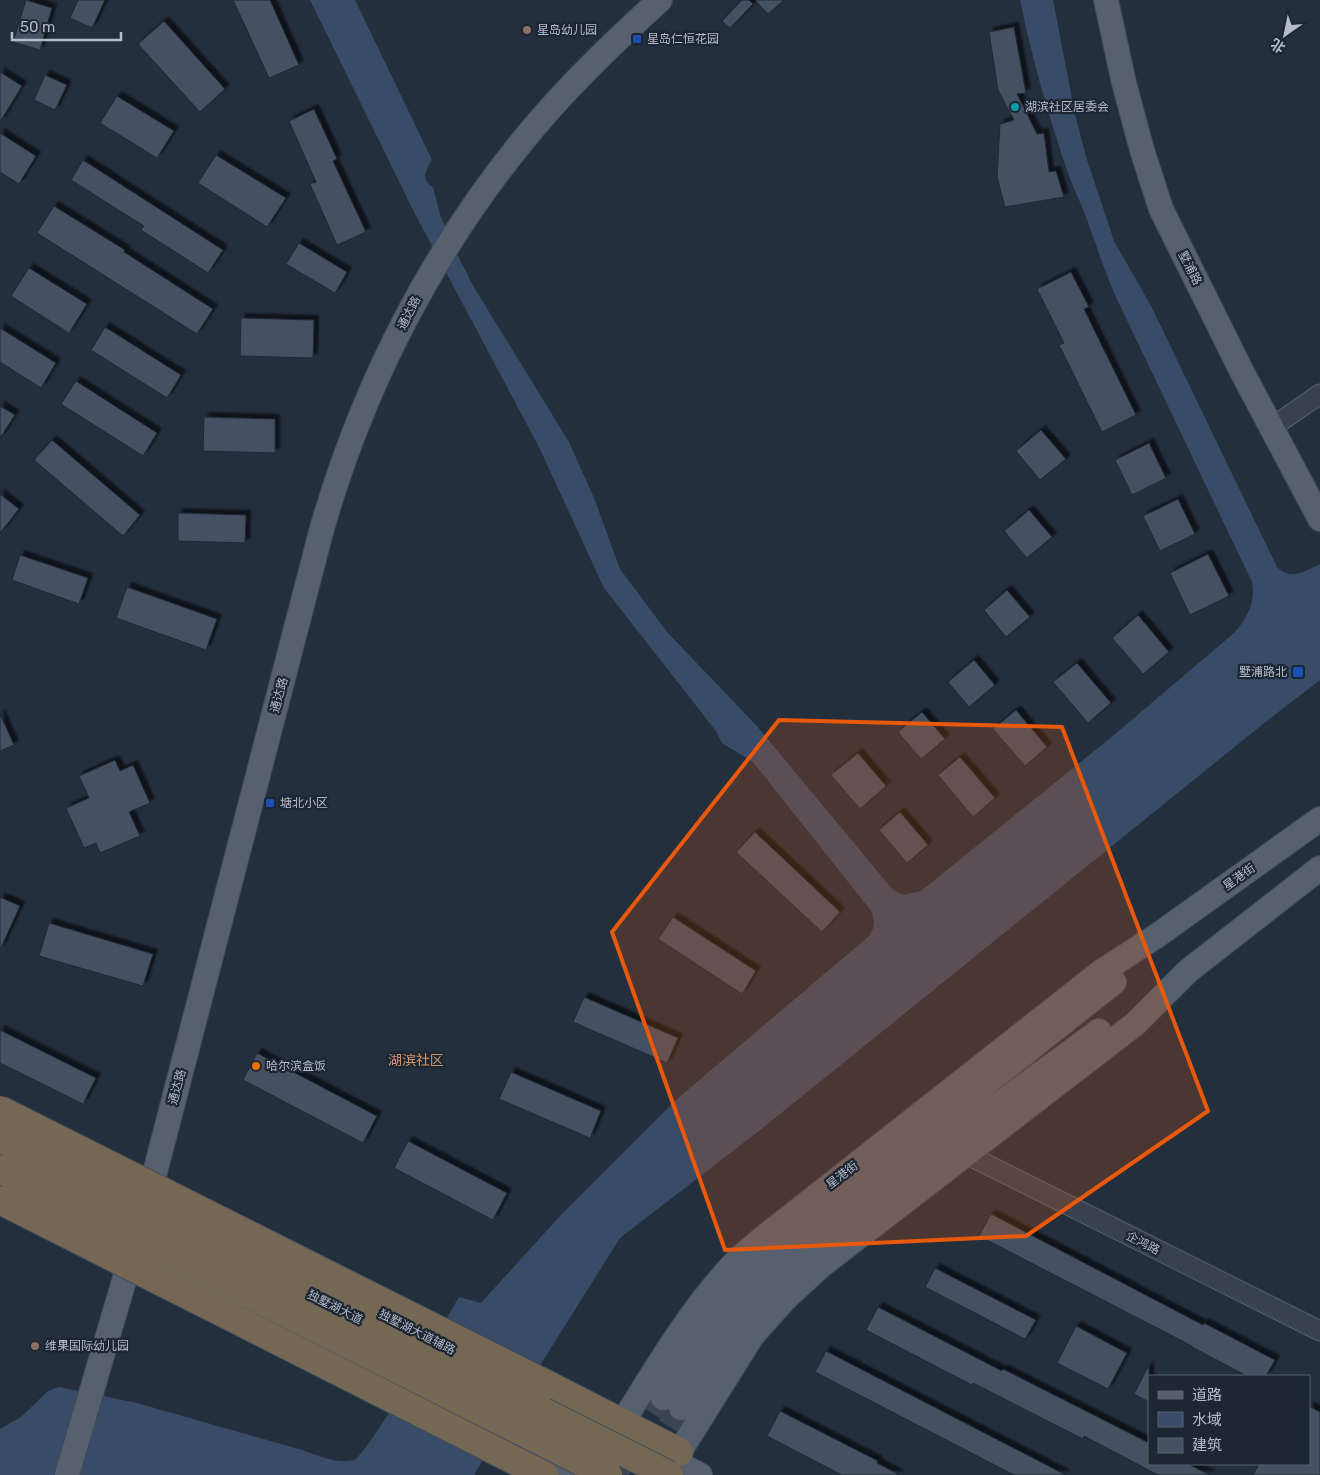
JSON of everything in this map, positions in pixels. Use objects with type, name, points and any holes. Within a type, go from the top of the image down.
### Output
[{"type":"highway","points":[[0,1110],[619,1428],[672,1466]]},
{"type":"highway","name":"独墅湖大道","points":[[0,1138],[672,1466]]},
{"type":"highway","points":[[0,1169],[608,1475]]},
{"type":"highway","points":[[0,1200],[507,1450],[544,1475]]},
{"type":"main road","name":"通达路","points":[[51,1475],[88,1376],[142,1193],[319,542],[335,486],[351,442],[374,385],[419,293],[432,255],[448,231],[478,174],[524,115],[572,62],[637,0]]},
{"type":"main road","name":"通达路","points":[[448,231],[490,183],[536,125],[583,73],[660,0]]},
{"type":"main road","name":"墅浦路","points":[[1106,0],[1124,83],[1142,150],[1161,209],[1271,428],[1320,519]]},
{"type":"main road","name":"星港街","points":[[589,1475],[699,1305],[729,1269],[750,1249],[1101,972],[1158,935],[1320,819]]},
{"type":"main road","name":"星港街","points":[[1158,935],[1112,985],[798,1233],[769,1259],[745,1283],[705,1334],[672,1403],[722,1345],[768,1287],[799,1258],[906,1173],[1126,1011],[1188,971],[1320,868]]},
{"type":"main road","name":"星港街","points":[[672,1466],[752,1336],[798,1286],[822,1265],[1134,1024],[1188,971]]},
{"type":"main road","name":"独墅湖大道辅路","points":[[142,1193],[428,1338],[541,1388]]},
{"type":"main road","points":[[125,1250],[384,1381]]},
{"type":"main road","name":"通达路","points":[[67,1475],[88,1376]]},
{"type":"main road","points":[[507,1450],[574,1475]]},
{"type":"main road","points":[[672,1466],[700,1475]]},
{"type":"street","points":[[1271,428],[1320,394]]},
{"type":"street","name":"企鸿路","points":[[966,1154],[1320,1331]]},
{"type":"highlighted area","points":[[779,720],[1062,727],[1208,1111],[1026,1236],[725,1250],[612,932]]},
{"type":"water","points":[[310,0],[355,0],[432,160],[426,171],[425,178],[433,187],[440,214],[451,243],[475,289],[569,442],[594,498],[620,569],[667,632],[756,725],[893,890],[904,895],[921,891],[1114,735],[1234,633],[1243,622],[1253,596],[1252,582],[1115,295],[1068,173],[1041,88],[1020,0],[1053,0],[1075,114],[1086,157],[1114,241],[1151,306],[1277,567],[1282,571],[1293,574],[1303,572],[1320,564],[1320,680],[764,1127],[620,1238],[474,1475],[0,1475],[0,1429],[21,1417],[48,1391],[59,1387],[137,1403],[328,1459],[354,1460],[362,1453],[390,1412],[459,1297],[481,1303],[560,1216],[678,1098],[868,937],[873,929],[872,912],[753,762],[722,743],[716,731],[604,588],[539,447],[415,214]]},
{"type":"building","points":[[26,0],[52,8],[40,50],[13,42]]},
{"type":"building","points":[[78,0],[105,0],[92,28],[70,18]]},
{"type":"building","points":[[233,0],[270,0],[299,65],[269,78]]},
{"type":"building","points":[[742,0],[749,0],[753,4],[730,28],[722,21]]},
{"type":"building","points":[[755,0],[784,0],[768,14]]},
{"type":"building","points":[[164,21],[225,89],[200,112],[138,44]]},
{"type":"building","name":"湖滨社区居委会","points":[[1014,27],[1026,93],[1017,94],[1037,134],[1044,133],[1049,172],[1056,171],[1064,197],[1005,207],[997,177],[1000,124],[1014,120],[998,90],[989,32]]},
{"type":"building","points":[[0,72],[22,86],[0,122]]},
{"type":"building","points":[[45,75],[67,85],[55,110],[34,100]]},
{"type":"building","points":[[117,96],[174,131],[157,158],[100,123]]},
{"type":"building","points":[[314,109],[337,159],[333,161],[366,232],[337,245],[310,184],[316,182],[289,121]]},
{"type":"building","points":[[0,133],[36,156],[19,184],[0,172]]},
{"type":"building","points":[[216,155],[286,198],[267,227],[198,183]]},
{"type":"building","points":[[83,160],[223,250],[208,273],[141,230],[144,226],[71,180]]},
{"type":"building","points":[[54,206],[125,250],[124,252],[213,309],[197,334],[37,233]]},
{"type":"building","points":[[299,243],[347,272],[335,293],[286,264]]},
{"type":"building","points":[[29,268],[87,304],[69,333],[11,296]]},
{"type":"building","points":[[1071,272],[1089,307],[1084,309],[1136,415],[1102,432],[1059,345],[1064,343],[1037,289]]},
{"type":"building","points":[[241,318],[314,320],[313,358],[240,356]]},
{"type":"building","points":[[105,327],[181,375],[167,398],[91,350]]},
{"type":"building","points":[[0,328],[56,363],[41,388],[0,362]]},
{"type":"building","points":[[76,381],[157,433],[143,456],[61,404]]},
{"type":"building","points":[[0,406],[15,415],[0,438]]},
{"type":"building","points":[[204,417],[275,419],[275,453],[203,451]]},
{"type":"building","points":[[1041,430],[1066,459],[1040,480],[1016,451]]},
{"type":"building","points":[[52,440],[140,515],[123,536],[34,460]]},
{"type":"building","points":[[1149,443],[1166,478],[1132,495],[1115,460]]},
{"type":"building","points":[[0,494],[19,509],[0,533]]},
{"type":"building","points":[[1178,499],[1195,534],[1160,551],[1143,516]]},
{"type":"building","points":[[1029,510],[1052,537],[1027,558],[1004,531]]},
{"type":"building","points":[[178,513],[246,515],[245,543],[178,541]]},
{"type":"building","points":[[1208,554],[1229,596],[1190,615],[1170,573]]},
{"type":"building","points":[[20,555],[88,578],[79,604],[12,580]]},
{"type":"building","points":[[127,587],[217,619],[206,650],[116,618]]},
{"type":"building","points":[[1007,590],[1030,617],[1006,637],[984,610]]},
{"type":"building","points":[[1138,615],[1169,652],[1143,674],[1112,638]]},
{"type":"building","points":[[974,660],[995,685],[969,707],[948,682]]},
{"type":"building","points":[[1077,663],[1111,703],[1088,723],[1053,682]]},
{"type":"building","points":[[1016,710],[1047,747],[1025,766],[993,729]]},
{"type":"building","points":[[922,712],[945,739],[921,759],[898,732]]},
{"type":"building","points":[[0,714],[14,745],[0,751]]},
{"type":"building","points":[[858,753],[886,786],[860,809],[831,775]]},
{"type":"building","points":[[960,757],[995,798],[973,817],[938,775]]},
{"type":"building","points":[[115,760],[120,771],[133,765],[150,803],[129,812],[140,836],[100,853],[96,843],[84,848],[66,808],[89,798],[79,776]]},
{"type":"building","points":[[900,812],[928,845],[907,863],[879,830]]},
{"type":"building","points":[[755,832],[840,912],[822,932],[736,852]]},
{"type":"building","points":[[0,897],[20,906],[0,950]]},
{"type":"building","points":[[673,917],[756,971],[742,994],[658,939]]},
{"type":"building","points":[[49,923],[153,954],[143,986],[39,956]]},
{"type":"building","points":[[584,997],[678,1038],[667,1063],[573,1022]]},
{"type":"building","points":[[0,1030],[96,1078],[83,1104],[0,1063]]},
{"type":"building","points":[[257,1053],[377,1116],[363,1143],[243,1080]]},
{"type":"building","points":[[511,1072],[601,1111],[590,1138],[499,1099]]},
{"type":"building","points":[[408,1141],[507,1193],[493,1220],[394,1168]]},
{"type":"building","points":[[991,1214],[1203,1325],[1204,1323],[1275,1360],[1267,1375],[1245,1375],[979,1236]]},
{"type":"building","points":[[935,1268],[1036,1320],[1025,1339],[925,1287]]},
{"type":"building","points":[[878,1307],[1002,1371],[1003,1369],[1148,1442],[1148,1465],[1190,1465],[1210,1475],[1158,1475],[1084,1436],[1083,1439],[973,1383],[972,1385],[866,1330]]},
{"type":"building","points":[[1076,1326],[1127,1353],[1108,1389],[1057,1363]]},
{"type":"building","points":[[826,1351],[1066,1475],[1014,1475],[815,1372]]},
{"type":"building","points":[[1149,1365],[1148,1401],[1134,1394]]},
{"type":"building","points":[[1310,1407],[1320,1412],[1320,1475],[1253,1475],[1258,1465],[1310,1465]]},
{"type":"building","points":[[780,1411],[878,1461],[877,1463],[900,1475],[842,1475],[767,1436]]},
{"type":"tunnel","points":[[615,1475],[663,1398]]},
{"type":"tunnel","points":[[650,1457],[681,1408]]},
{"type":"place","name":"星岛幼儿园","points":[[527,30]]},
{"type":"place","name":"星岛仁恒花园","points":[[637,39]]},
{"type":"place","name":"湖滨社区居委会","points":[[1015,107]]},
{"type":"place","name":"墅浦路北","points":[[1298,672]]},
{"type":"place","name":"塘北小区","points":[[270,803]]},
{"type":"place","name":"哈尔滨盒饭","points":[[256,1066]]},
{"type":"place","name":"维果国际幼儿园","points":[[35,1346]]},
{"type":"district","name":"湖滨社区","points":[[416,1060]]}]
